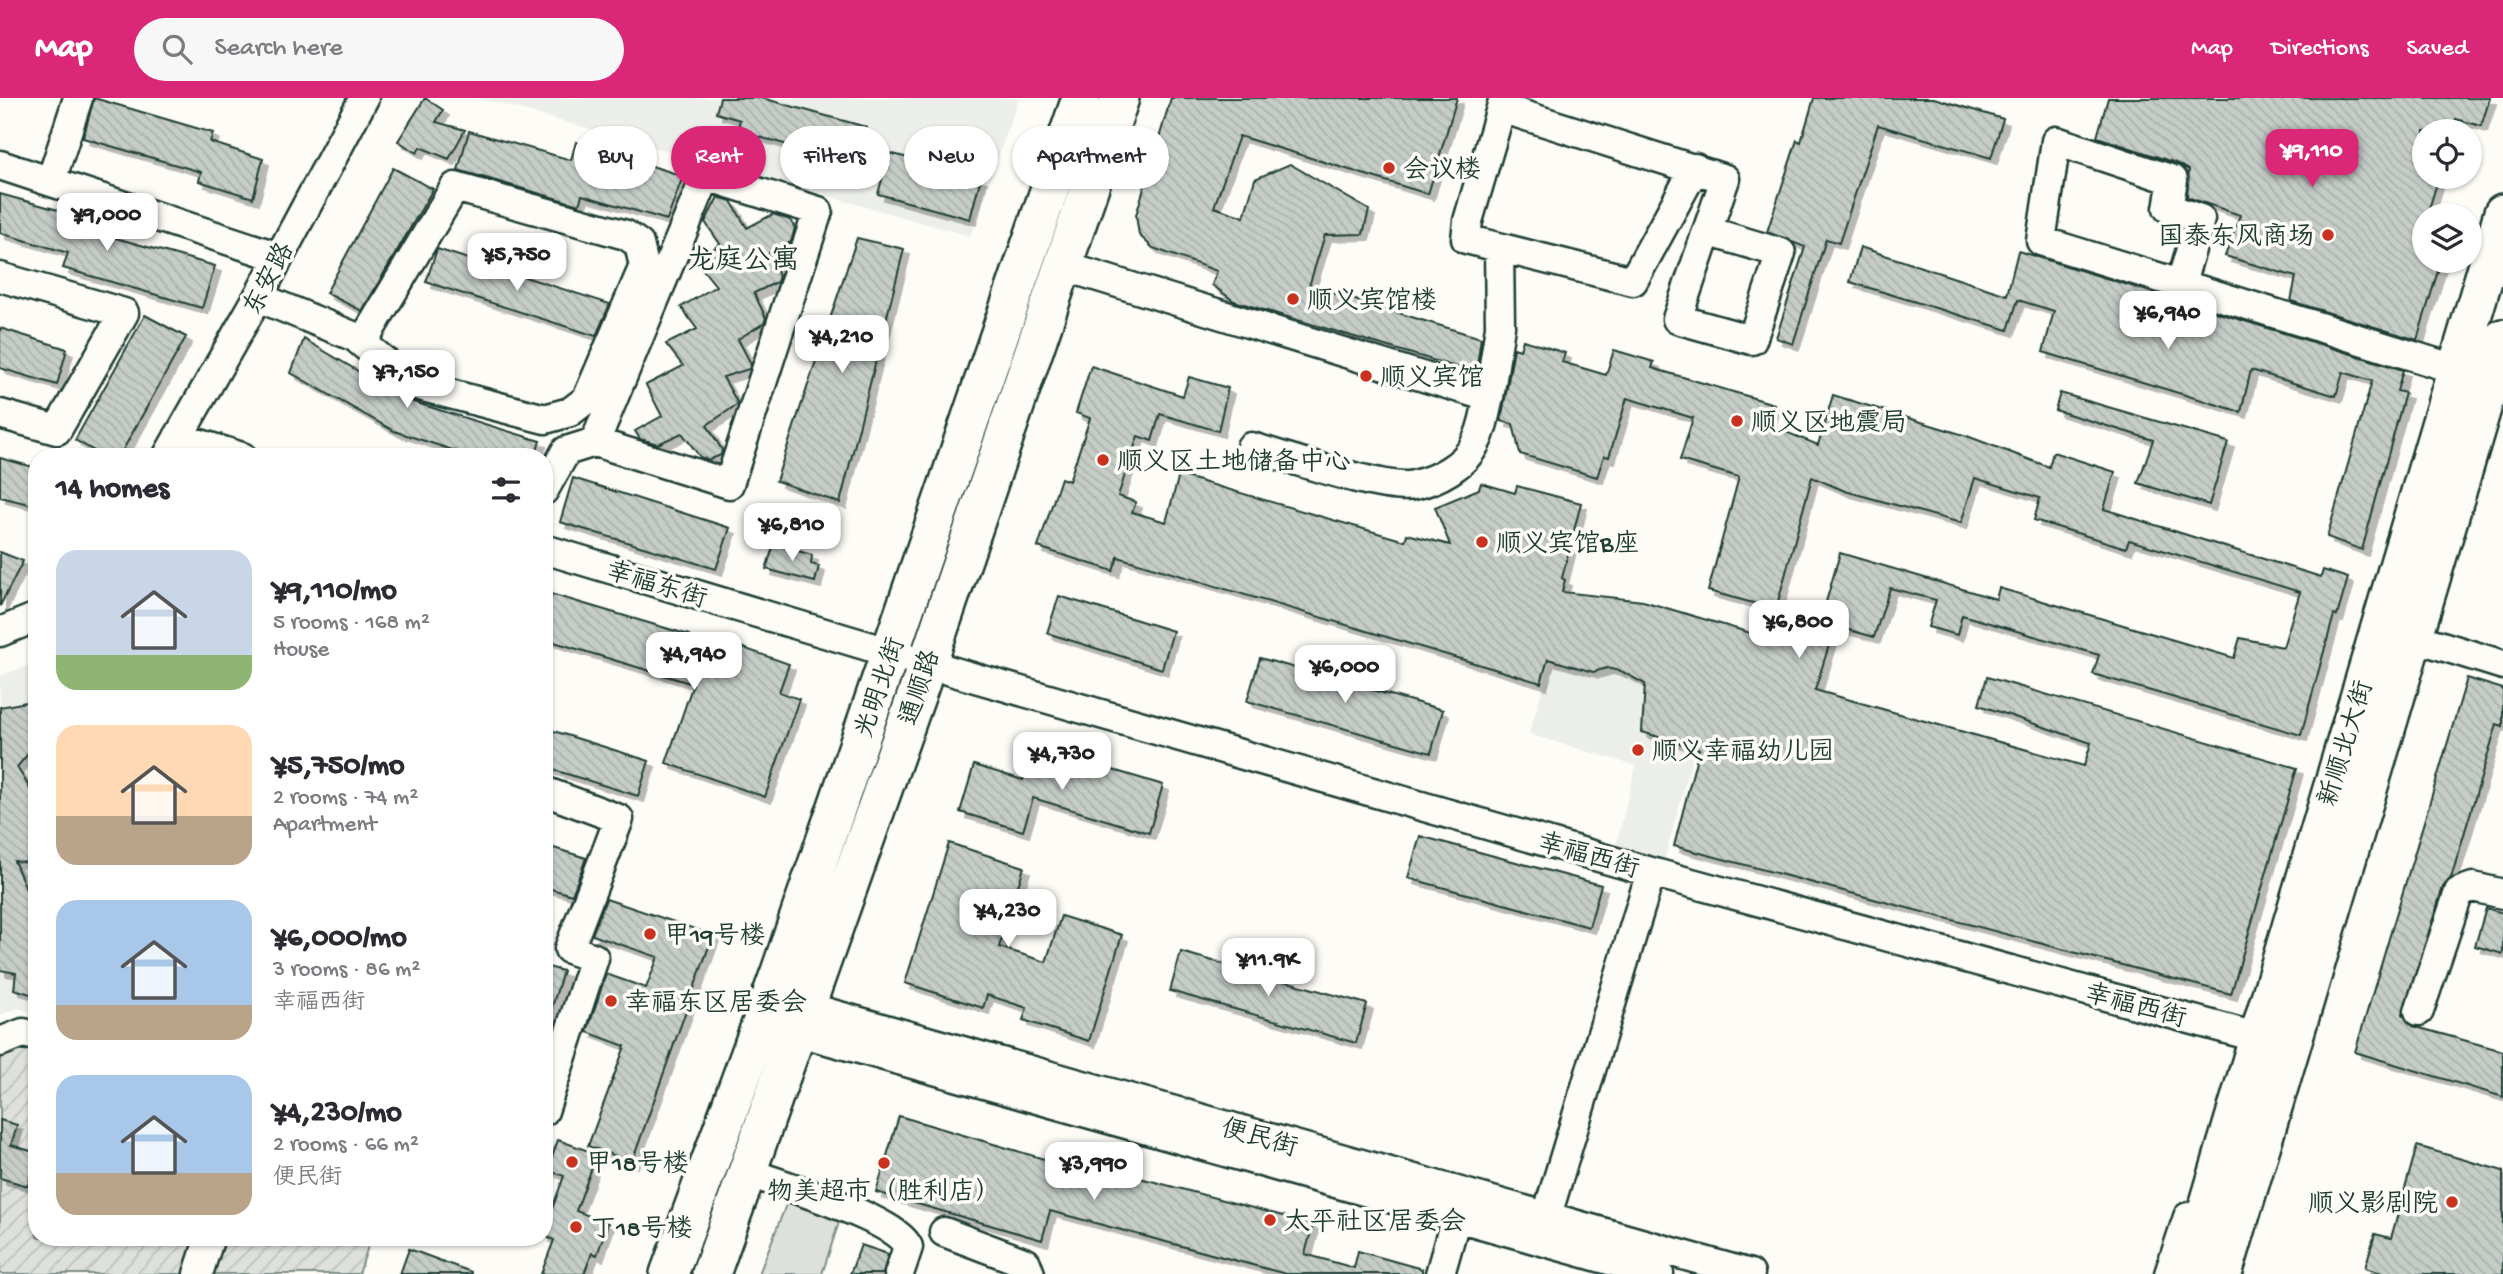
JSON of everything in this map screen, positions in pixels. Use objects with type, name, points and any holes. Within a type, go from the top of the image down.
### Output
[{"type":"main road","name":"光明北街","points":[[669,1274],[767,1009],[1081,98]]},
{"type":"main road","name":"通顺路","points":[[711,1274],[919,688],[1120,98]]},
{"type":"main road","name":"新顺北大街","points":[[2188,1274],[2234,1177],[2274,1041],[2455,369],[2503,213]]},
{"type":"main road","name":"新顺北大街","points":[[2274,1041],[2413,637],[2503,338]]},
{"type":"main road","name":"新顺北大街","points":[[2223,1274],[2234,1177]]},
{"type":"street","points":[[51,181],[79,98]]},
{"type":"street","name":"东安路","points":[[173,447],[258,297],[364,98]]},
{"type":"street","points":[[1695,168],[1633,281],[1466,239],[1468,221],[1503,103],[1695,168],[1725,179],[1707,231]]},
{"type":"street","points":[[2180,284],[2200,219],[2168,208],[2173,180],[2056,141],[2040,241],[2455,369]]},
{"type":"street","points":[[0,164],[279,257]]},
{"type":"street","points":[[553,474],[566,451],[595,442],[729,484],[818,211],[706,176],[595,442]]},
{"type":"street","points":[[258,297],[355,337],[362,343],[412,384],[545,419],[570,412],[586,398],[644,267],[639,244],[626,236],[455,187],[362,343]]},
{"type":"street","points":[[1251,447],[1386,485],[1413,486],[1447,472],[1464,460],[1475,446],[1489,397],[1500,327],[1499,247]]},
{"type":"street","points":[[1063,266],[1489,397]]},
{"type":"street","points":[[0,278],[124,313],[57,430],[0,414]]},
{"type":"street","name":"幸福东街","points":[[553,552],[891,652]]},
{"type":"street","points":[[0,632],[28,621]]},
{"type":"street","points":[[2413,637],[2503,665]]},
{"type":"street","name":"幸福西街","points":[[891,652],[1651,872],[2274,1041]]},
{"type":"street","points":[[553,794],[619,819],[569,949],[594,958],[553,1083]]},
{"type":"street","points":[[1543,1229],[1651,872]]},
{"type":"street","points":[[2419,1011],[2459,892],[2473,887],[2503,894]]},
{"type":"street","name":"便民街","points":[[767,1009],[1543,1229],[1750,1274]]},
{"type":"street","name":"便民街","points":[[802,1019],[1456,1217],[1543,1229],[1659,1274]]},
{"type":"street","points":[[0,1042],[23,1033],[28,1034]]},
{"type":"street","points":[[749,1173],[848,1208],[902,1235],[908,1247],[899,1274]]},
{"type":"street","points":[[2169,1274],[2183,1227],[2234,1177]]},
{"type":"street","points":[[2232,1274],[2244,1234],[2234,1177]]},
{"type":"street","points":[[1440,1274],[1456,1217]]},
{"type":"street","points":[[944,1232],[1026,1263],[1030,1274]]},
{"type":"street","points":[[198,1274],[207,1246]]},
{"type":"shaded area","points":[[480,98],[1019,98],[998,157],[998,126],[904,126],[904,189],[987,189],[970,236],[803,189],[890,189],[890,126],[780,126],[780,182],[766,179],[766,126],[671,126],[671,152],[657,148],[657,126],[579,126]]},
{"type":"shaded area","name":"顺义幸福幼儿园","points":[[1561,627],[1723,647],[1663,864],[1615,849],[1636,766],[1529,734]]},
{"type":"shaded area","points":[[28,665],[28,1011],[18,1008],[0,1015],[0,676]]},
{"type":"shaded area","points":[[19,1045],[28,1048],[28,1246],[368,1246],[359,1274],[0,1274],[0,1053]]},
{"type":"shaded area","points":[[789,1197],[842,1213],[822,1274],[759,1274]]},
{"type":"building","points":[[94,98],[213,133],[210,142],[263,159],[253,198],[199,181],[201,172],[83,138]]},
{"type":"building","points":[[425,98],[443,110],[436,122],[465,130],[449,159],[420,147],[417,153],[398,141]]},
{"type":"building","points":[[720,98],[762,98],[862,126],[780,126],[780,143],[766,139],[766,126],[738,126],[740,120],[716,113]]},
{"type":"building","points":[[1171,98],[1457,98],[1428,194],[1239,136],[1214,207],[1244,217],[1255,179],[1290,164],[1369,210],[1363,234],[1325,235],[1309,286],[1481,338],[1476,373],[1234,301],[1212,285],[1217,271],[1153,248],[1139,235],[1136,215],[1144,189],[1169,189],[1169,126],[1163,126]]},
{"type":"building","points":[[1814,98],[1934,98],[2003,119],[1991,158],[1878,125],[1839,243],[1826,239],[1793,344],[1776,338],[1805,247],[1767,232],[1797,140],[1801,142]]},
{"type":"building","name":"国泰东风商场","points":[[2108,98],[2490,98],[2482,123],[2482,119],[2412,119],[2412,189],[2435,189],[2431,203],[2412,203],[2412,273],[2437,273],[2417,340],[2291,301],[2296,277],[2225,256],[2240,215],[2187,197],[2189,170],[2179,164],[2097,137]]},
{"type":"building","points":[[469,131],[571,160],[574,149],[574,189],[657,189],[657,168],[671,172],[671,189],[678,189],[667,220],[582,195],[579,205],[458,170]]},
{"type":"building","points":[[890,153],[904,157],[904,189],[978,189],[970,219],[878,194],[879,189],[890,189]]},
{"type":"building","points":[[393,168],[433,189],[362,311],[326,293]]},
{"type":"building","points":[[0,194],[80,216],[77,227],[215,266],[202,308],[63,268],[68,253],[0,233]]},
{"type":"building","points":[[718,197],[731,201],[747,228],[773,214],[790,220],[795,228],[791,242],[769,253],[779,276],[777,282],[754,293],[766,318],[764,323],[738,339],[751,364],[749,369],[723,377],[738,404],[707,425],[722,450],[721,455],[709,460],[700,457],[682,433],[658,444],[640,439],[635,431],[662,416],[646,385],[683,366],[666,344],[697,329],[681,307],[716,286],[696,261],[720,244],[705,222]]},
{"type":"building","points":[[857,238],[904,249],[840,503],[776,481]]},
{"type":"building","points":[[1860,247],[2007,295],[2018,251],[2403,370],[2397,391],[2405,393],[2362,550],[2327,537],[2372,381],[2343,372],[2336,396],[2251,370],[2241,412],[2043,352],[2054,311],[2018,300],[2008,330],[1850,282]]},
{"type":"building","points":[[437,249],[610,304],[596,336],[426,282]]},
{"type":"building","points":[[145,315],[186,337],[124,448],[89,448],[75,440]]},
{"type":"building","points":[[0,328],[67,349],[57,385],[0,368]]},
{"type":"building","points":[[304,339],[407,400],[540,441],[538,448],[446,448],[394,431],[291,373]]},
{"type":"building","points":[[1523,340],[1565,353],[1562,362],[1606,375],[1614,350],[1654,362],[1652,368],[1774,404],[1768,425],[1818,445],[1833,395],[1967,436],[2049,467],[2053,452],[2115,472],[2104,509],[2321,577],[2323,570],[2348,578],[2337,616],[2334,615],[2301,735],[2093,674],[2099,655],[1962,615],[1957,635],[1928,627],[1936,600],[1890,588],[1874,637],[1835,626],[1815,690],[2084,766],[2091,743],[1979,705],[1987,677],[2297,768],[2231,994],[1674,846],[1699,749],[1642,732],[1645,684],[1623,672],[1607,668],[1593,672],[1548,659],[1541,683],[1118,557],[1113,571],[1038,547],[1061,478],[1069,481],[1090,418],[1076,413],[1091,366],[1183,396],[1189,377],[1228,388],[1218,431],[1160,414],[1152,441],[1138,436],[1118,496],[1136,502],[1132,512],[1166,522],[1179,475],[1405,541],[1407,534],[1450,545],[1435,507],[1479,489],[1481,483],[1515,493],[1517,486],[1581,503],[1562,578],[1565,580],[1562,592],[1643,601],[1774,640],[1782,612],[1820,623],[1840,553],[1996,599],[1999,588],[2234,658],[2240,638],[2283,647],[2300,592],[2129,540],[2126,548],[2034,520],[2040,498],[1975,478],[1961,523],[1845,491],[1812,477],[1776,609],[1708,591],[1739,477],[1680,460],[1693,418],[1627,398],[1609,457],[1604,456],[1597,477],[1520,454],[1513,424],[1501,421],[1514,348],[1520,350]]},
{"type":"building","points":[[2060,393],[2228,442],[2209,505],[2138,483],[2153,440],[2055,410]]},
{"type":"building","points":[[0,458],[28,466],[28,504],[0,497]]},
{"type":"building","points":[[573,478],[730,528],[716,569],[560,522]]},
{"type":"building","points":[[774,544],[812,555],[811,564],[819,566],[815,582],[766,569]]},
{"type":"building","points":[[0,552],[23,561],[0,606]]},
{"type":"building","points":[[553,595],[689,635],[682,657],[723,671],[732,644],[789,664],[779,692],[799,699],[765,797],[666,763],[693,684],[553,642]]},
{"type":"building","points":[[1059,596],[1173,631],[1162,669],[1047,633]]},
{"type":"building","points":[[1260,658],[1443,710],[1431,753],[1247,701]]},
{"type":"building","points":[[2467,678],[2503,689],[2503,726],[2497,724],[2451,878],[2443,887],[2403,1014],[2413,1026],[2503,1051],[2503,1097],[2355,1052]]},
{"type":"building","points":[[28,702],[28,754],[17,767],[28,785],[28,863],[14,861],[28,893],[28,993],[14,989],[16,973],[0,970],[0,707]]},
{"type":"building","points":[[553,731],[649,761],[638,796],[553,770]]},
{"type":"building","points":[[1033,746],[1163,785],[1149,833],[1033,798],[1023,831],[960,812],[974,765],[1023,780]]},
{"type":"building","points":[[1420,836],[1601,885],[1589,927],[1408,878]]},
{"type":"building","points":[[949,843],[1024,867],[999,947],[1046,962],[1061,916],[1122,935],[1089,1041],[1023,1020],[1027,1008],[987,995],[983,1008],[905,983]]},
{"type":"building","points":[[553,848],[586,858],[572,895],[553,890]]},
{"type":"building","points":[[606,899],[713,935],[632,1162],[588,1146],[625,1046],[587,1032],[606,974],[646,988],[658,957],[592,935]]},
{"type":"building","points":[[2486,908],[2503,913],[2503,954],[2475,946]]},
{"type":"building","points":[[1181,952],[1367,1004],[1356,1043],[1170,991]]},
{"type":"building","points":[[553,968],[563,971],[553,1004]]},
{"type":"building","points":[[899,1116],[1078,1169],[1080,1162],[1313,1224],[1305,1254],[1354,1268],[1358,1251],[1422,1269],[1422,1274],[1286,1274],[1050,1211],[1042,1240],[876,1192]]},
{"type":"building","points":[[0,1120],[17,1125],[11,1145],[28,1150],[28,1186],[0,1178]]},
{"type":"building","points":[[558,1140],[597,1154],[576,1211],[608,1223],[597,1255],[592,1253],[584,1274],[541,1274],[553,1246],[553,1206],[564,1176],[553,1172],[553,1154]]},
{"type":"building","name":"顺义影剧院","points":[[2417,1146],[2503,1171],[2503,1274],[2385,1274],[2365,1268],[2375,1234],[2391,1238]]},
{"type":"building","points":[[861,1245],[888,1254],[883,1274],[850,1274]]},
{"type":"building","points":[[409,1249],[471,1272],[471,1274],[400,1274]]},
{"type":"place","name":"会议楼","points":[[1389,168]]},
{"type":"place","name":"国泰东风商场","points":[[2328,235]]},
{"type":"place","name":"顺义宾馆楼","points":[[1293,299]]},
{"type":"place","name":"顺义宾馆","points":[[1366,376]]},
{"type":"place","name":"顺义区地震局","points":[[1737,421]]},
{"type":"place","name":"顺义区土地储备中心","points":[[1103,460]]},
{"type":"place","name":"顺义宾馆B座","points":[[1482,542]]},
{"type":"place","name":"顺义幸福幼儿园","points":[[1638,750]]},
{"type":"place","name":"甲19号楼","points":[[650,934]]},
{"type":"place","name":"幸福东区居委会","points":[[611,1001]]},
{"type":"place","name":"甲18号楼","points":[[572,1162]]},
{"type":"place","name":"物美超市（胜利店）","points":[[884,1163]]},
{"type":"place","name":"顺义影剧院","points":[[2452,1202]]},
{"type":"place","name":"太平社区居委会","points":[[1270,1220]]},
{"type":"place","name":"丁18号楼","points":[[576,1227]]},
{"type":"district","name":"龙庭公寓","points":[[743,258]]}]
